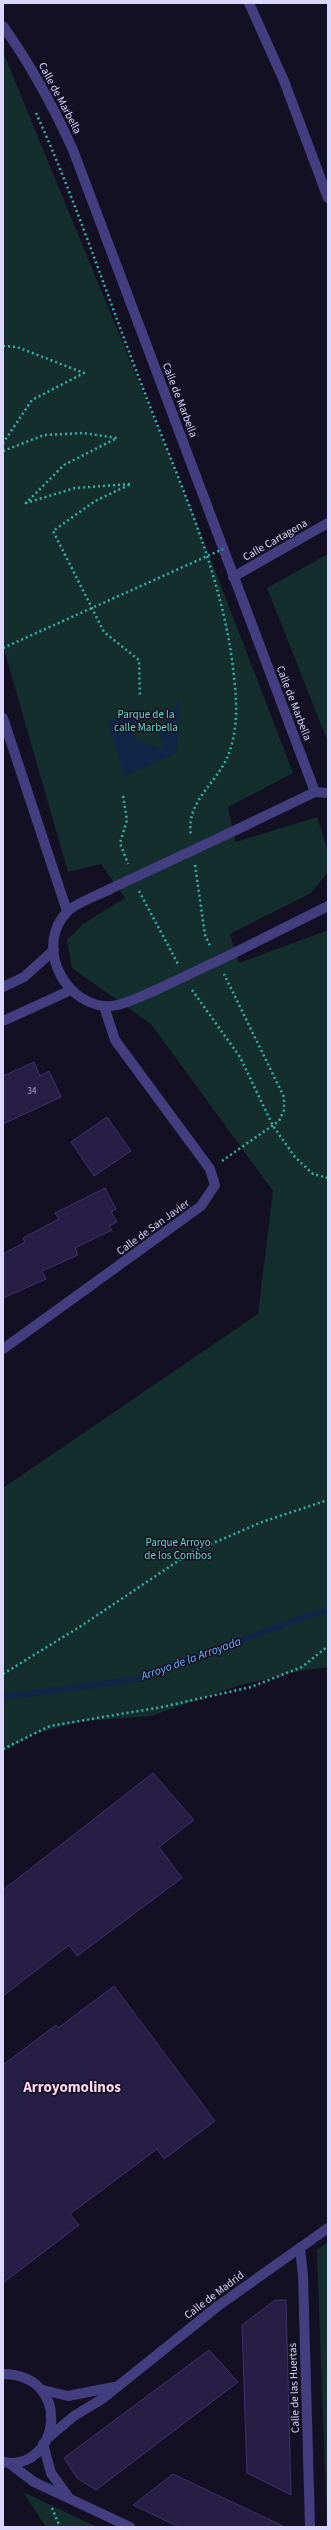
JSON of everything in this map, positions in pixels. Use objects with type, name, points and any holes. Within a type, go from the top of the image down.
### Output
[{"type":"street","points":[[249,3],[284,81],[328,198]]},
{"type":"street","name":"Calle de Marbella","points":[[3,26],[22,52],[50,100],[73,150],[315,792]]},
{"type":"street","name":"Calle Cartagena","points":[[233,577],[328,523]]},
{"type":"street","points":[[3,718],[67,911]]},
{"type":"street","points":[[328,793],[315,792],[110,889],[67,911],[54,930],[56,966],[62,979],[71,990],[85,1000],[104,1006],[129,1000],[156,990],[328,906]]},
{"type":"street","points":[[3,987],[24,977],[54,950]]},
{"type":"street","points":[[3,1021],[71,990]]},
{"type":"street","name":"Calle de San Javier","points":[[3,1349],[201,1206],[215,1185],[210,1169],[115,1040],[104,1006]]},
{"type":"street","name":"Calle de Madrid","points":[[6,2463],[25,2460],[38,2452],[46,2441],[74,2416],[102,2399],[218,2306],[328,2228]]},
{"type":"street","name":"Calle de las Huertas","points":[[300,2248],[303,2276],[310,2527]]},
{"type":"street","name":"Calle de Madrid","points":[[3,2374],[17,2374],[43,2390],[68,2396],[90,2393],[118,2386]]},
{"type":"street","points":[[43,2390],[51,2406],[52,2422],[46,2441],[51,2473],[70,2499]]},
{"type":"street","points":[[6,2463],[34,2482],[130,2527]]},
{"type":"path","points":[[35,111],[57,160],[167,453]]},
{"type":"path","points":[[3,346],[17,348],[84,373],[32,400],[3,443]]},
{"type":"path","points":[[3,452],[44,435],[84,433],[117,438],[64,465],[26,503],[75,488],[131,484],[95,501],[54,531],[104,632],[139,660],[140,697]]},
{"type":"path","points":[[3,648],[223,549]]},
{"type":"path","points":[[273,1126],[294,1157],[313,1174],[328,1178]]},
{"type":"path","points":[[3,1674],[81,1626],[190,1553],[262,1522],[328,1500]]},
{"type":"path","points":[[3,1749],[50,1726],[162,1707],[251,1687],[302,1667],[328,1646]]},
{"type":"green space","name":"Parque de la calle Marbella","points":[[3,52],[198,526],[293,773],[228,807],[236,842],[317,817],[328,851],[328,872],[311,893],[230,934],[239,963],[326,931],[328,934],[328,1667],[299,1671],[237,1686],[151,1716],[83,1721],[34,1734],[3,1752],[3,1488],[258,1314],[273,1191],[151,1024],[72,968],[67,940],[83,924],[125,898],[101,864],[68,872],[3,646]]},
{"type":"green space","points":[[328,554],[328,742],[267,588]]},
{"type":"green space","points":[[328,2242],[328,2527],[327,2527],[317,2250]]},
{"type":"green space","points":[[23,2492],[97,2527],[46,2527]]},
{"type":"water","points":[[180,698],[176,753],[125,776],[107,721],[140,710],[133,728],[136,740],[161,749],[165,745],[159,734]]},
{"type":"building","points":[[34,1062],[40,1076],[49,1071],[61,1097],[3,1124],[3,1076]]},
{"type":"building","points":[[107,1117],[131,1151],[94,1176],[71,1142]]},
{"type":"building","points":[[105,1188],[116,1209],[111,1212],[117,1222],[109,1226],[112,1230],[75,1248],[78,1255],[42,1271],[46,1279],[3,1298],[3,1254],[25,1242],[23,1238],[59,1219],[55,1213]]},
{"type":"building","points":[[153,1773],[194,1820],[159,1847],[182,1878],[77,1956],[69,1945],[3,1996],[3,1890]]},
{"type":"building","points":[[114,1986],[215,2121],[164,2159],[157,2149],[70,2214],[79,2225],[3,2283],[3,2065],[56,2025],[58,2028]]},
{"type":"building","points":[[275,2300],[286,2300],[291,2495],[247,2473],[242,2325]]},
{"type":"building","points":[[209,2350],[238,2382],[96,2490],[77,2478],[64,2458]]},
{"type":"building","points":[[173,2474],[285,2527],[179,2527],[133,2505]]},
{"type":"waterway","name":"Arroyo de la Arroyada","points":[[3,1697],[140,1679],[295,1620],[328,1610]]},
{"type":"district","name":"Arroyomolinos","points":[[72,2087]]},
{"type":"park label","name":"Parque Arroyo de los Combos","points":[[178,1548]]}]
